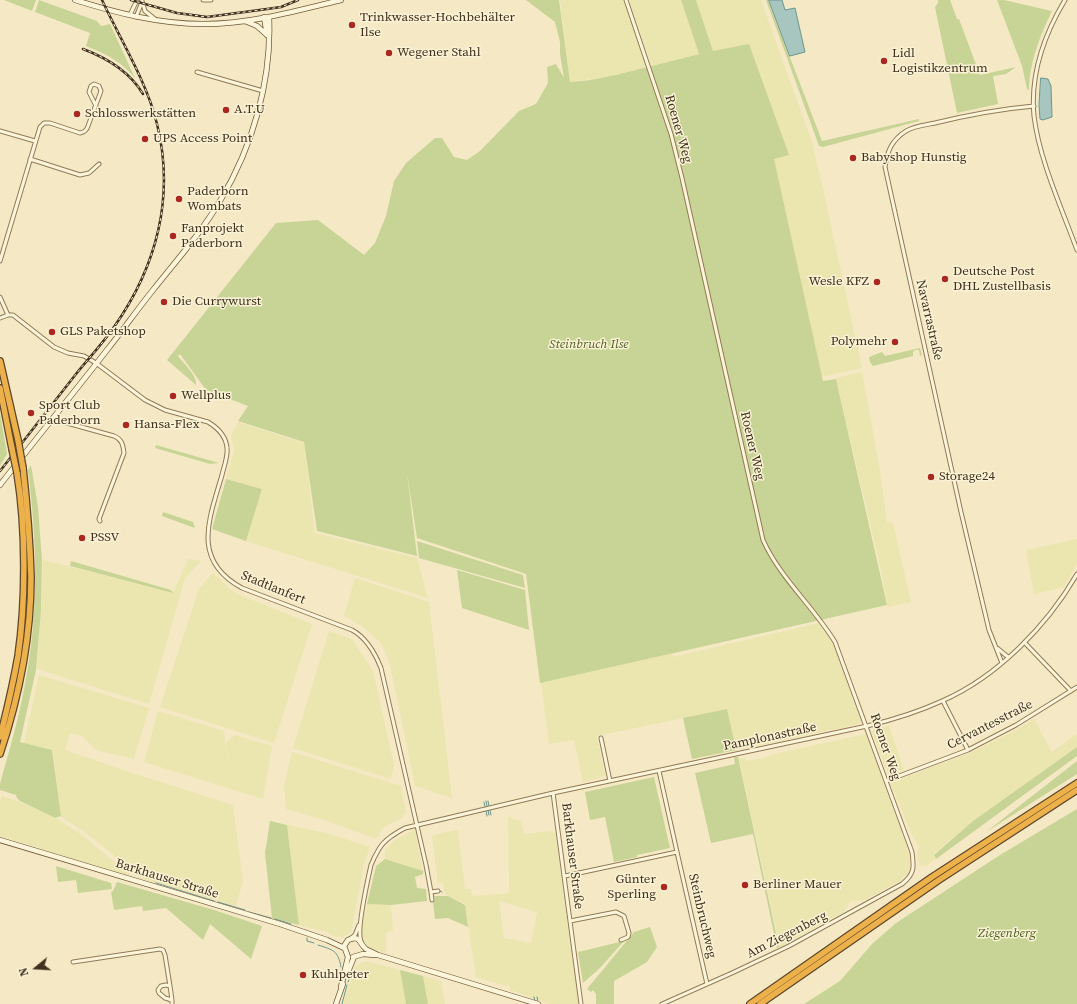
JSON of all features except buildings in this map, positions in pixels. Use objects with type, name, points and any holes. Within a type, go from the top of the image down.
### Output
[{"type":"highway","points":[[0,362],[23,468],[28,519],[31,578],[30,610],[20,682],[0,754]]},
{"type":"highway","points":[[0,388],[17,473],[23,546],[23,600],[18,656],[0,737]]},
{"type":"highway","points":[[750,1004],[932,876],[1077,782]]},
{"type":"highway","points":[[760,1004],[939,880],[1077,790]]},
{"type":"main road","points":[[75,0],[136,17],[203,24],[244,21],[341,0]]},
{"type":"main road","points":[[267,17],[266,34],[269,43]]},
{"type":"main road","points":[[0,485],[180,256],[220,201],[238,168],[251,136],[263,91],[268,63],[269,43],[267,17]]},
{"type":"main road","points":[[244,21],[257,26],[266,34]]},
{"type":"main road","name":"Barkhauser Straße","points":[[0,840],[280,924],[327,940],[344,948]]},
{"type":"main road","points":[[336,1004],[348,960],[344,948],[348,940],[355,938],[362,943],[365,948],[378,955],[538,1004]]},
{"type":"main road","name":"Barkhauser Straße","points":[[327,940],[348,940]]},
{"type":"main road","points":[[360,955],[363,950],[362,943]]},
{"type":"main road","points":[[346,953],[354,957],[362,954],[378,955]]},
{"type":"main road","points":[[341,987],[354,957]]},
{"type":"street","points":[[130,15],[137,0]]},
{"type":"street","points":[[136,17],[142,0]]},
{"type":"street","points":[[142,0],[145,11],[156,20]]},
{"type":"street","points":[[203,0],[211,0]]},
{"type":"street","name":"Roener Weg","points":[[626,0],[671,134],[763,540],[777,566],[821,621],[835,642],[912,852],[914,862],[913,871]]},
{"type":"street","points":[[1066,0],[1053,20],[1040,53],[1035,81],[1034,106],[1038,134],[1045,161],[1077,250]]},
{"type":"street","points":[[197,72],[263,91]]},
{"type":"street","points":[[0,261],[40,127],[44,123],[50,123],[80,133],[87,130],[96,106],[101,91],[98,86],[94,84],[91,86],[89,92],[96,106]]},
{"type":"street","name":"Navarrastraße","points":[[1002,662],[989,630],[885,167],[887,153],[891,146],[898,137],[912,128],[994,110],[1034,106]]},
{"type":"street","points":[[0,130],[35,141]]},
{"type":"street","points":[[30,159],[80,175],[88,172],[99,164]]},
{"type":"street","points":[[0,297],[8,311],[8,314],[0,318]]},
{"type":"street","name":"Stadtlanfert","points":[[8,314],[14,315],[54,347],[68,353],[84,356],[96,363],[145,400],[163,409],[208,422],[214,425],[224,437],[227,456],[208,522],[207,534],[210,554],[226,578],[242,588],[352,630],[358,633],[370,646],[381,668],[417,825]]},
{"type":"street","points":[[53,418],[118,437],[123,444],[124,453],[98,519],[100,521]]},
{"type":"street","name":"Pamplonastraße","points":[[360,923],[372,864],[380,848],[392,836],[406,828],[553,793],[867,726],[914,712],[943,701],[977,681],[1025,643],[1053,610],[1077,574]]},
{"type":"street","points":[[1025,643],[1071,691]]},
{"type":"street","name":"Navarrastraße","points":[[996,647],[1008,657]]},
{"type":"street","name":"Cervantesstraße","points":[[886,781],[968,750],[1016,725],[1077,686]]},
{"type":"street","points":[[943,701],[968,750]]},
{"type":"street","points":[[601,738],[610,781]]},
{"type":"street","name":"Steinbruchweg","points":[[659,771],[707,984]]},
{"type":"street","name":"Barkhauser Straße","points":[[553,793],[581,1004]]},
{"type":"street","points":[[417,825],[432,900]]},
{"type":"street","points":[[565,876],[666,856],[677,852]]},
{"type":"street","name":"Am Ziegenberg","points":[[662,1004],[789,946],[816,932],[902,884],[908,879],[913,871]]},
{"type":"street","points":[[431,892],[438,891]]},
{"type":"street","name":"Barkhauser Straße","points":[[570,921],[616,912],[624,916],[629,933],[628,937],[621,940]]},
{"type":"street","points":[[348,940],[355,935],[360,923]]},
{"type":"street","points":[[360,923],[359,936],[362,943]]},
{"type":"street","points":[[73,962],[160,949],[163,950],[166,955],[172,1002]]},
{"type":"street","points":[[170,986],[162,986],[158,992],[164,998],[172,1002]]},
{"type":"shaded area","points":[[560,0],[625,0],[658,102],[591,87],[590,79],[570,82]]},
{"type":"shaded area","points":[[629,0],[681,0],[699,54],[713,50],[696,0],[761,0],[813,145],[862,368],[734,396],[671,124]]},
{"type":"shaded area","points":[[862,372],[880,471],[887,522],[893,523],[911,602],[888,607],[880,566],[836,378]]},
{"type":"shaded area","points":[[238,422],[304,443],[315,533],[417,558],[428,598],[246,541],[262,489],[226,479],[234,450],[231,436]]},
{"type":"shaded area","points":[[1077,539],[1077,564],[1064,587],[1034,594],[1026,550]]},
{"type":"shaded area","points":[[188,559],[201,561],[185,578],[149,704],[37,669],[43,560],[173,593]]},
{"type":"shaded area","points":[[213,573],[231,590],[240,595],[312,624],[274,743],[160,707],[199,589]]},
{"type":"shaded area","points":[[527,574],[779,629],[672,654],[673,657],[819,623],[833,643],[861,721],[859,724],[736,750],[727,709],[597,736],[605,775],[603,777],[583,782],[574,740],[549,744]]},
{"type":"shaded area","points":[[355,578],[429,602],[452,798],[415,786],[390,665],[381,643],[362,626],[344,616]]},
{"type":"shaded area","points":[[329,631],[352,639],[373,671],[394,765],[391,779],[293,748]]},
{"type":"shaded area","points":[[39,675],[149,708],[134,759],[96,750],[82,736],[70,733],[65,750],[233,805],[243,881],[236,906],[143,879],[85,832],[61,817],[53,750],[24,743]]},
{"type":"shaded area","points":[[158,711],[224,731],[229,773],[226,743],[235,735],[272,746],[263,799],[144,762]]},
{"type":"shaded area","points":[[1034,719],[1052,752],[1077,734],[1077,747],[973,821],[933,854],[935,859],[926,866],[920,866],[917,854],[919,846],[913,837],[891,785],[893,782],[970,753],[1016,730]]},
{"type":"shaded area","points":[[889,726],[904,770],[888,774],[872,732],[876,729]]},
{"type":"shaded area","points":[[866,734],[909,852],[910,871],[900,881],[865,900],[852,901],[849,903],[845,911],[780,947],[739,759],[745,758],[746,761],[764,758],[774,754]]},
{"type":"shaded area","points":[[292,752],[401,786],[406,812],[403,817],[383,828],[376,839],[325,820],[286,809],[284,786]]},
{"type":"shaded area","points":[[2,796],[20,802],[59,820],[82,835],[132,877],[0,836],[0,800]]},
{"type":"shaded area","points":[[508,817],[521,821],[524,834],[552,831],[555,833],[579,1004],[550,1004],[510,990],[509,984],[506,986],[476,977],[465,904],[445,894],[443,883],[438,883],[432,836],[458,830],[465,889],[471,889],[472,896],[509,893]],"holes":[[[499,901],[539,913],[537,913],[531,943],[504,938]]]},
{"type":"shaded area","points":[[287,825],[326,833],[370,847],[364,864],[351,932],[343,937],[333,936],[327,932],[299,925]]},
{"type":"shaded area","points":[[415,830],[423,871],[385,859],[385,850],[394,841]]},
{"type":"shaded area","points":[[367,904],[391,905],[393,930],[386,933],[386,953],[372,949],[363,939],[361,930]]},
{"type":"shaded area","points":[[366,961],[400,970],[406,1004],[343,1004],[355,966]]},
{"type":"shaded area","points":[[423,976],[441,981],[445,1004],[428,1004]]},
{"type":"green space","points":[[4,0],[36,0],[32,11]]},
{"type":"green space","points":[[39,0],[97,21],[101,26],[110,24],[135,78],[113,59],[86,46],[90,33],[35,12]]},
{"type":"green space","name":"Steinbruch Ilse","points":[[526,0],[559,0],[570,82],[616,75],[708,52],[699,54],[681,0],[696,0],[713,51],[749,44],[789,155],[774,159],[823,381],[836,379],[887,605],[540,683],[526,574],[417,538],[407,473],[417,556],[317,531],[304,442],[238,421],[248,406],[206,390],[180,354],[178,356],[190,370],[196,381],[196,385],[167,360],[276,223],[318,220],[364,255],[375,243],[386,216],[394,181],[406,163],[435,138],[442,138],[454,157],[467,160],[480,151],[519,111],[536,104],[548,83],[547,67],[556,64],[564,78],[560,54],[560,42],[555,22]]},
{"type":"green space","points":[[766,0],[768,0],[822,141],[919,119],[919,121],[823,147],[819,146]]},
{"type":"green space","points":[[938,0],[950,0],[957,19],[959,19],[980,75],[1016,67],[1006,74],[993,76],[998,104],[957,113],[935,7]]},
{"type":"green space","points":[[997,0],[1004,0],[1052,11],[1040,39],[1031,68],[1029,90],[1027,89],[1022,66]]},
{"type":"green space","points":[[920,348],[922,355],[920,356],[919,350],[915,350],[913,352],[913,356],[873,366],[870,362],[869,357],[882,352],[885,356]]},
{"type":"green space","points":[[0,413],[7,454],[0,466]]},
{"type":"green space","points":[[156,445],[219,463],[210,464],[155,448]]},
{"type":"green space","points":[[31,465],[38,507],[42,560],[41,611],[36,670],[20,742],[52,750],[61,816],[55,818],[20,801],[16,795],[0,790],[0,784],[23,697],[33,631],[35,550],[28,470]]},
{"type":"green space","points":[[226,479],[262,489],[246,541],[212,529]]},
{"type":"green space","points":[[163,512],[193,522],[195,528],[162,516]]},
{"type":"green space","points":[[417,541],[523,575],[525,588],[419,558]]},
{"type":"green space","points":[[71,561],[171,590],[173,593],[70,566]]},
{"type":"green space","points":[[457,570],[525,590],[529,630],[462,608]]},
{"type":"green space","points":[[727,709],[736,750],[692,759],[683,718]]},
{"type":"green space","points":[[1077,747],[1077,756],[936,859],[934,855],[973,821]]},
{"type":"green space","points":[[734,757],[738,757],[779,947],[777,948],[753,834],[711,843],[695,773],[735,764]]},
{"type":"green space","points":[[1077,761],[1077,774],[986,832]]},
{"type":"green space","points":[[654,777],[670,848],[637,855],[637,857],[614,862],[605,817],[590,820],[585,792]]},
{"type":"green space","name":"Ziegenberg","points":[[1077,809],[1077,1004],[804,1004],[840,981],[872,944],[896,923],[1000,855]]},
{"type":"green space","points":[[270,821],[287,825],[299,925],[272,918],[265,853]]},
{"type":"green space","points":[[385,859],[423,871],[423,874],[415,877],[417,888],[426,889],[427,901],[391,905],[367,904],[376,866]]},
{"type":"green space","points":[[56,866],[111,883],[112,889],[78,893],[76,880],[58,882]]},
{"type":"green space","points":[[117,882],[214,910],[262,926],[251,959],[210,924],[203,940],[166,908],[143,911],[142,906],[114,910],[111,892],[113,891]]},
{"type":"green space","points":[[434,896],[448,896],[465,905],[468,927],[448,918],[435,919],[433,901],[435,900]]},
{"type":"green space","points":[[650,927],[657,947],[647,962],[614,981],[614,1004],[596,1004],[596,994],[593,990],[591,992],[587,989],[634,932]]},
{"type":"green space","points":[[624,941],[600,968],[583,983],[578,952]]},
{"type":"green space","points":[[400,970],[423,976],[428,1004],[406,1004]]},
{"type":"water","points":[[769,0],[782,0],[785,10],[795,8],[805,52],[790,56]]},
{"type":"water","points":[[1041,78],[1048,79],[1051,86],[1052,117],[1043,120],[1040,119],[1039,105]]},
{"type":"waterway","points":[[486,801],[487,806]]},
{"type":"waterway","points":[[488,801],[491,815]]},
{"type":"waterway","points":[[484,802],[485,807]]},
{"type":"waterway","points":[[486,810],[487,816]]},
{"type":"waterway","points":[[488,810],[489,815]]},
{"type":"waterway","points":[[156,883],[214,901]]},
{"type":"waterway","points":[[218,902],[245,910]]},
{"type":"waterway","points":[[249,912],[271,918]]},
{"type":"waterway","points":[[275,919],[291,924]]},
{"type":"waterway","points":[[307,938],[307,941],[314,943]]},
{"type":"waterway","points":[[318,945],[328,948],[334,952],[340,961],[341,967]]},
{"type":"waterway","points":[[348,982],[351,975]]},
{"type":"waterway","points":[[342,1004],[347,985]]},
{"type":"waterway","points":[[534,997],[535,1002]]},
{"type":"waterway","points":[[537,997],[538,1002]]},
{"type":"railway","points":[[0,471],[114,327],[129,304],[141,280],[151,255],[158,230],[163,204],[164,178],[162,151],[157,124],[147,92],[102,0]]},
{"type":"railway","points":[[131,0],[177,13],[207,17],[281,7],[298,0]]},
{"type":"railway","points":[[83,49],[109,61],[125,72],[143,94]]},
{"type":"place","name":"Trinkwasser-Hochbehälter Ilse","points":[[352,25]]},
{"type":"place","name":"Wegener Stahl","points":[[389,53]]},
{"type":"place","name":"Lidl Logistikzentrum","points":[[884,61]]},
{"type":"place","name":"A.T.U","points":[[226,110]]},
{"type":"place","name":"Schlosswerkstätten","points":[[77,114]]},
{"type":"place","name":"UPS Access Point","points":[[145,139]]},
{"type":"place","name":"Babyshop Hunstig","points":[[853,158]]},
{"type":"place","name":"Paderborn Wombats","points":[[179,199]]},
{"type":"place","name":"Fanprojekt Paderborn","points":[[173,236]]},
{"type":"place","name":"Deutsche Post DHL Zustellbasis","points":[[945,279]]},
{"type":"place","name":"Wesle KFZ","points":[[877,282]]},
{"type":"place","name":"Die Currywurst","points":[[164,302]]},
{"type":"place","name":"GLS Paketshop","points":[[52,332]]},
{"type":"place","name":"Polymehr","points":[[895,342]]},
{"type":"place","name":"Wellplus","points":[[173,396]]},
{"type":"place","name":"Sport Club Paderborn","points":[[31,413]]},
{"type":"place","name":"Hansa-Flex","points":[[126,425]]},
{"type":"place","name":"Storage24","points":[[931,477]]},
{"type":"place","name":"PSSV","points":[[82,538]]},
{"type":"place","name":"Berliner Mauer","points":[[745,885]]},
{"type":"place","name":"Günter Sperling","points":[[664,887]]},
{"type":"place","name":"Kuhlpeter","points":[[303,975]]}]
